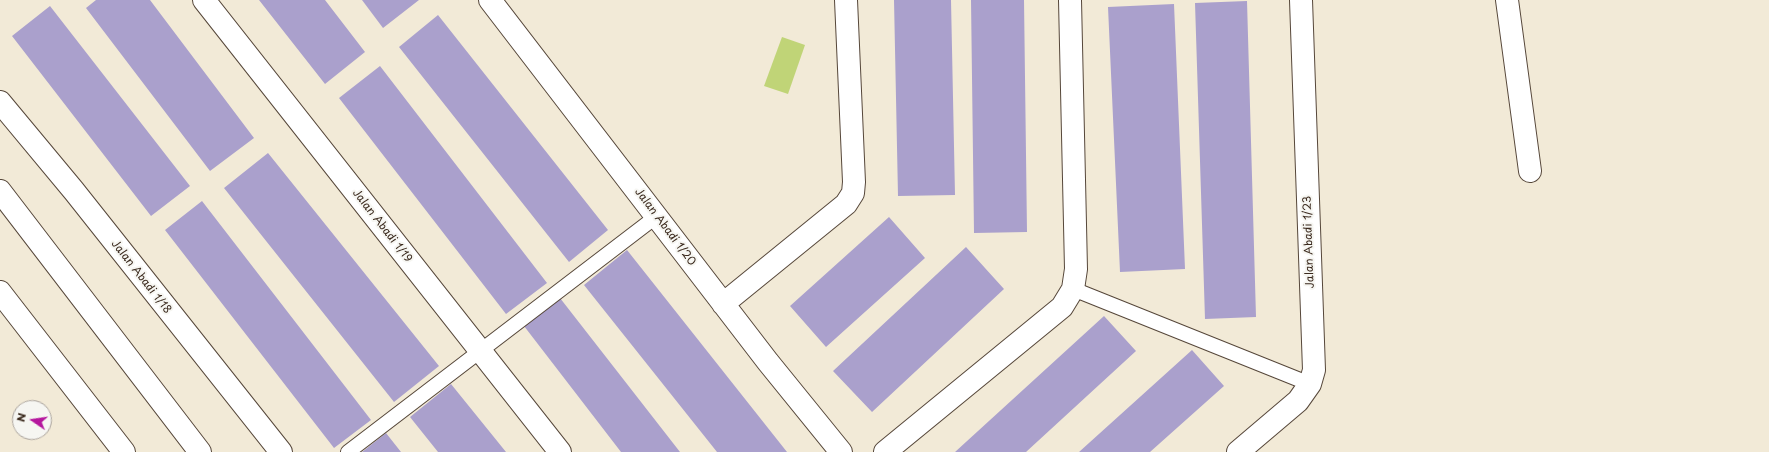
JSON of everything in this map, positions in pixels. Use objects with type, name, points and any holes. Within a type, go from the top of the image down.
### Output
[{"type":"street","name":"Jalan Abadi 1/19","points":[[204,0],[560,452]]},
{"type":"street","name":"Jalan Abadi 1/20","points":[[490,0],[723,304],[841,452]]},
{"type":"street","points":[[723,304],[846,204],[853,193],[854,182],[846,0]]},
{"type":"street","points":[[885,452],[1062,307],[1073,289],[1076,269],[1070,0]]},
{"type":"street","name":"Jalan Abadi 1/23","points":[[1238,452],[1298,401],[1310,384],[1314,370],[1301,0]]},
{"type":"street","points":[[1508,0],[1530,172]]},
{"type":"street","name":"Jalan Abadi 1/18","points":[[0,102],[74,191],[281,452]]},
{"type":"street","points":[[0,191],[200,452]]},
{"type":"street","points":[[0,292],[124,452]]},
{"type":"lane","points":[[348,452],[657,216]]},
{"type":"lane","points":[[1073,289],[1310,384]]},
{"type":"green space","points":[[782,37],[805,45],[788,94],[764,86]]},
{"type":"building","points":[[96,0],[150,0],[254,138],[210,171],[86,8]]},
{"type":"building","points":[[259,0],[325,0],[365,52],[325,84]]},
{"type":"building","points":[[362,0],[419,0],[383,28]]},
{"type":"building","points":[[894,0],[951,0],[955,195],[898,196]]},
{"type":"building","points":[[971,0],[1024,0],[1027,232],[974,233]]},
{"type":"building","points":[[1247,1],[1256,317],[1205,319],[1195,3]]},
{"type":"building","points":[[1174,4],[1185,269],[1120,272],[1108,7]]},
{"type":"building","points":[[50,6],[190,186],[151,216],[12,36]]},
{"type":"building","points":[[438,15],[608,230],[569,262],[399,47]]},
{"type":"building","points":[[380,66],[547,283],[506,314],[339,98]]},
{"type":"building","points":[[268,153],[439,366],[394,402],[224,188]]},
{"type":"building","points":[[202,201],[371,420],[334,448],[165,230]]},
{"type":"building","points":[[889,217],[925,258],[826,347],[790,306]]},
{"type":"building","points":[[966,247],[1004,289],[872,412],[833,371]]},
{"type":"building","points":[[627,250],[787,452],[717,452],[584,285]]},
{"type":"building","points":[[560,298],[680,452],[621,452],[524,326]]},
{"type":"building","points":[[1104,316],[1136,351],[1026,452],[955,452]]},
{"type":"building","points":[[1192,350],[1224,386],[1150,452],[1079,452]]},
{"type":"building","points":[[451,384],[506,452],[438,452],[410,417]]},
{"type":"building","points":[[386,433],[401,452],[362,452]]}]
